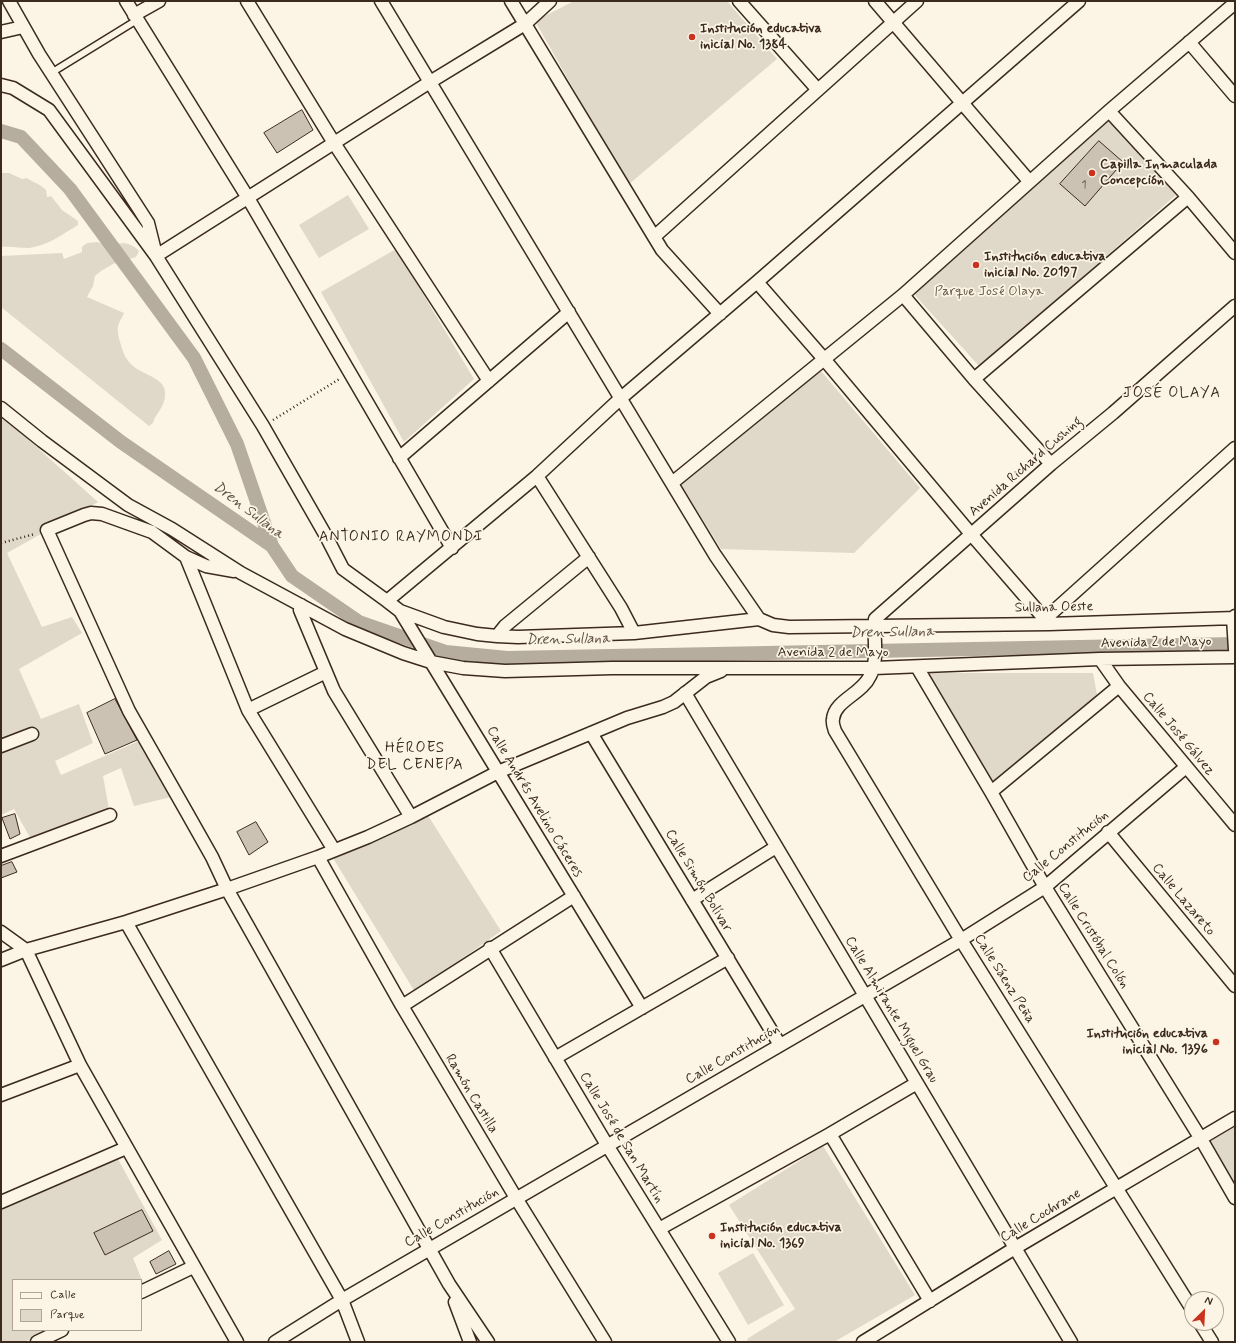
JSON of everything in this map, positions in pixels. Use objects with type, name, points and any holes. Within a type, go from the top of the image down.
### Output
[{"type":"street","points":[[8,1],[51,73],[148,223],[156,256]]},
{"type":"street","points":[[126,1],[248,198],[452,548]]},
{"type":"street","points":[[136,18],[159,1]]},
{"type":"street","points":[[247,1],[334,143],[489,381]]},
{"type":"street","points":[[1,85],[13,88],[49,110],[156,256],[263,426],[326,536],[343,569],[387,601],[400,610],[444,627],[477,634],[497,636],[518,637],[634,633],[759,619],[715,555],[381,1]]},
{"type":"street","points":[[511,1],[662,250],[720,314]]},
{"type":"street","points":[[156,256],[430,82],[525,24],[550,1]]},
{"type":"street","points":[[739,1],[818,90]]},
{"type":"street","points":[[875,1],[894,21],[1029,181]]},
{"type":"street","points":[[654,237],[917,1]]},
{"type":"street","points":[[387,601],[537,476],[621,398],[757,282],[1079,1]]},
{"type":"street","points":[[672,483],[903,295],[1029,181],[1235,3]]},
{"type":"street","points":[[1,32],[23,27]]},
{"type":"street","points":[[1189,42],[1235,96]]},
{"type":"street","points":[[1109,111],[1188,197],[1235,253]]},
{"type":"street","points":[[974,379],[1188,197]]},
{"type":"street","points":[[757,282],[1047,622],[1235,448]]},
{"type":"street","points":[[903,295],[974,379],[1051,464]]},
{"type":"street","name":"Avenida Richard Cushing","points":[[874,629],[875,619],[1051,464],[1113,413],[1235,306]]},
{"type":"street","points":[[399,458],[569,312]]},
{"type":"street","points":[[1,408],[42,442],[128,505],[172,529],[241,573]]},
{"type":"street","points":[[537,476],[621,608],[634,633]]},
{"type":"street","points":[[241,573],[206,566],[186,557],[152,532],[102,514],[91,513],[84,515],[47,530],[129,710],[212,857],[226,889],[449,1284],[488,1342]]},
{"type":"street","points":[[186,557],[248,710],[334,850]]},
{"type":"street","points":[[497,636],[505,626],[589,557]]},
{"type":"street","name":"Avenida 2 de Mayo","points":[[241,573],[345,628],[403,652],[462,668],[505,671],[612,668],[917,667],[1100,659],[1235,657]]},
{"type":"street","points":[[301,605],[300,610],[334,691],[411,817]]},
{"type":"street","name":"Calle Andrés Avelino Cáceres","points":[[400,610],[642,1008]]},
{"type":"street","name":"Sullana Oeste","points":[[759,619],[773,625],[789,627],[874,629],[1047,622],[1234,620]]},
{"type":"street","points":[[1234,620],[1235,650]]},
{"type":"street","points":[[874,629],[874,666]]},
{"type":"street","name":"Calle José Gálvez","points":[[1100,659],[1119,686],[1235,825]]},
{"type":"street","name":"Calle Sáenz Peña","points":[[874,666],[864,686],[842,703],[836,710],[832,720],[835,731],[961,940],[1184,1296]]},
{"type":"street","name":"Calle Cristóbal Colón","points":[[917,667],[1045,887],[1201,1139],[1235,1198]]},
{"type":"street","points":[[1,960],[26,950],[126,922],[318,857],[411,817],[498,772],[641,713],[663,707],[674,702],[706,677],[727,668]]},
{"type":"street","points":[[248,710],[326,672]]},
{"type":"street","points":[[991,792],[1119,686]]},
{"type":"street","name":"Calle Almirante Miguel Grau","points":[[685,693],[1015,1248],[1065,1340]]},
{"type":"street","name":"Calle Simón Bolívar","points":[[591,733],[780,1045]]},
{"type":"street","points":[[1,746],[32,734]]},
{"type":"street","name":"Calle Constitución","points":[[275,1342],[342,1300],[516,1198],[961,940],[1045,887],[1186,767]]},
{"type":"street","points":[[1,856],[110,815]]},
{"type":"street","name":"Calle Lazareto","points":[[1108,832],[1235,986]]},
{"type":"street","points":[[692,900],[776,847]]},
{"type":"street","name":"Ramón Castilla","points":[[318,857],[402,1006],[516,1198],[605,1342]]},
{"type":"street","points":[[402,1006],[490,948],[574,896]]},
{"type":"street","points":[[126,922],[342,1300],[358,1342]]},
{"type":"street","points":[[1,932],[26,950],[80,1065],[193,1267],[237,1342]]},
{"type":"street","name":"Calle José de San Martín","points":[[490,948],[607,1146],[729,1342]]},
{"type":"street","points":[[555,1058],[728,958]]},
{"type":"street","points":[[1,1095],[80,1065]]},
{"type":"street","points":[[659,1229],[830,1134],[917,1083]]},
{"type":"street","name":"Calle Cochrane","points":[[864,1342],[1015,1248],[1235,1118]]},
{"type":"street","points":[[830,1134],[930,1301]]},
{"type":"street","points":[[1,1202],[126,1148]]},
{"type":"street","points":[[142,1292],[193,1267]]},
{"type":"street","points":[[449,1284],[470,1342]]},
{"type":"street","points":[[37,1342],[60,1331]]},
{"type":"street","points":[[1205,1331],[1212,1342]]},
{"type":"lane","points":[[51,73],[136,18]]},
{"type":"path","points":[[263,426],[350,373]]},
{"type":"path","points":[[1,543],[47,530]]},
{"type":"green space","points":[[574,1],[727,1],[777,59],[628,185],[535,21]]},
{"type":"green space","name":"Parque José Olaya","points":[[1110,119],[1176,195],[980,367],[912,292]]},
{"type":"green space","points":[[1,173],[9,173],[22,179],[27,178],[41,186],[46,190],[47,197],[51,196],[62,210],[78,221],[78,225],[55,239],[36,247],[1,247]]},
{"type":"green space","points":[[348,195],[369,229],[319,258],[299,225]]},
{"type":"green space","points":[[97,242],[103,244],[124,243],[139,251],[136,257],[113,264],[95,276],[93,286],[87,297],[124,313],[119,324],[118,331],[125,356],[133,366],[154,378],[165,389],[165,399],[162,407],[153,423],[149,426],[1,307],[1,256],[62,253],[64,259],[82,252],[82,247],[87,243]]},
{"type":"green space","points":[[396,249],[474,379],[404,442],[321,292]]},
{"type":"green space","points":[[821,371],[920,488],[854,553],[721,549],[677,478]]},
{"type":"green space","points":[[1,415],[98,502],[7,553],[42,627],[72,617],[82,633],[19,669],[41,719],[79,704],[93,743],[55,761],[61,775],[139,741],[171,797],[134,806],[121,768],[103,776],[110,815],[32,841],[14,809],[1,815]]},
{"type":"green space","points":[[924,673],[1093,673],[1098,700],[992,784]]},
{"type":"green space","points":[[427,814],[501,931],[415,992],[333,858]]},
{"type":"green space","points":[[1235,1123],[1235,1185],[1207,1138]]},
{"type":"green space","points":[[823,1146],[915,1295],[834,1342],[748,1342],[747,1339],[795,1309],[729,1205]]},
{"type":"green space","points":[[118,1159],[162,1240],[133,1258],[142,1279],[12,1279],[12,1331],[47,1331],[24,1342],[1,1342],[1,1208]]},
{"type":"green space","points":[[753,1253],[784,1305],[748,1325],[718,1273]]},
{"type":"building","points":[[302,110],[313,130],[277,153],[264,133]]},
{"type":"building","name":"Capilla Inmaculada Concepción","points":[[1099,141],[1123,162],[1085,206],[1060,184]]},
{"type":"building","points":[[115,699],[137,740],[105,754],[87,713]]},
{"type":"building","points":[[15,814],[20,834],[10,839],[2,818]]},
{"type":"building","points":[[256,822],[268,842],[249,855],[237,832]]},
{"type":"building","points":[[12,862],[17,872],[1,878],[1,866]]},
{"type":"building","points":[[142,1210],[153,1231],[105,1255],[94,1233]]},
{"type":"building","points":[[169,1251],[176,1264],[156,1274],[150,1262]]},
{"type":"waterway","points":[[1,131],[21,137],[70,189],[194,358],[237,444],[272,546]]},
{"type":"waterway","name":"Dren Sullana","points":[[1,349],[121,442],[272,546],[292,576],[359,622],[446,652],[507,658],[1235,644]]},
{"type":"place","name":"Institución educativa inicial No. 1384","points":[[692,37]]},
{"type":"place","name":"Capilla Inmaculada Concepción","points":[[1092,173]]},
{"type":"place","name":"Institución educativa inicial No. 20197","points":[[976,265]]},
{"type":"place","name":"Institución educativa inicial No. 1396","points":[[1216,1042]]},
{"type":"place","name":"Institución educativa inicial No. 1369","points":[[712,1236]]},
{"type":"district","name":"JOSÉ OLAYA","points":[[1172,394]]},
{"type":"district","name":"ANTONIO RAYMONDI","points":[[401,538]]},
{"type":"district","name":"HÉROES DEL CENEPA","points":[[415,758]]}]
